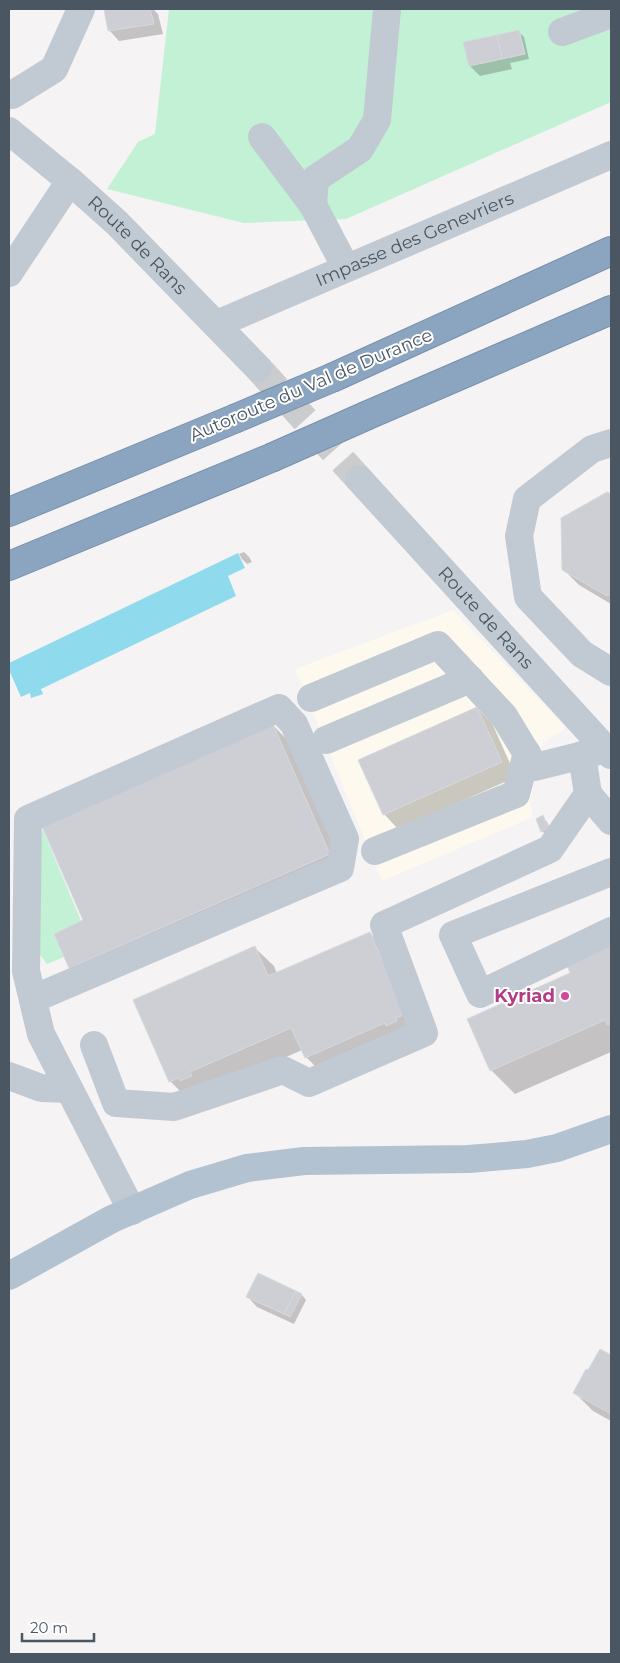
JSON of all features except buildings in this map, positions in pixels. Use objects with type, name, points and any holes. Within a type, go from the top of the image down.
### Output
[{"type":"highway","name":"Autoroute du Val de Durance","points":[[9,512],[334,377],[611,251]]},
{"type":"highway","points":[[9,566],[271,458],[611,310]]},
{"type":"highway","points":[[368,415],[611,327]]},
{"type":"main road","points":[[9,1276],[112,1219],[190,1185],[247,1168],[304,1161],[469,1158],[527,1154],[557,1148],[611,1129]]},
{"type":"street","points":[[10,96],[54,69],[81,9]]},
{"type":"street","points":[[314,205],[315,179],[360,149],[377,120],[387,9]]},
{"type":"street","points":[[562,32],[611,14]]},
{"type":"street","name":"Route de Rans","points":[[9,131],[117,223],[258,368]]},
{"type":"street","points":[[262,137],[314,205],[346,268]]},
{"type":"street","name":"Impasse des Genevriers","points":[[217,324],[611,155]]},
{"type":"street","points":[[9,273],[70,181]]},
{"type":"street","points":[[611,443],[592,449],[527,499],[519,536],[528,597],[582,654],[611,672]]},
{"type":"street","name":"Route de Rans","points":[[359,479],[600,753]]},
{"type":"street","points":[[94,1045],[116,1103],[174,1107],[283,1070],[309,1083],[424,1033],[384,925],[550,849],[588,794],[600,753],[535,767],[504,716],[438,645],[311,698]]},
{"type":"street","points":[[326,740],[470,679]]},
{"type":"street","points":[[33,999],[340,868],[345,839],[294,724],[279,708],[28,819],[26,971],[41,1034],[132,1211]]},
{"type":"street","points":[[375,851],[516,794],[527,753]]},
{"type":"street","points":[[588,794],[611,821]]},
{"type":"street","points":[[611,872],[453,935],[480,994],[611,931]]},
{"type":"street","points":[[9,1076],[41,1088],[69,1089]]},
{"type":"shaded area","points":[[453,610],[566,728],[543,743],[530,803],[533,817],[382,881],[295,669]]},
{"type":"green space","points":[[169,9],[611,9],[611,102],[346,219],[244,223],[107,189],[138,142],[155,134]]},
{"type":"green space","points":[[43,830],[81,921],[54,934],[64,957],[47,964],[38,952],[35,843]]},
{"type":"water","points":[[238,553],[245,568],[228,576],[236,596],[41,689],[43,694],[31,698],[30,693],[21,697],[9,670],[9,663]]},
{"type":"tunnel","points":[[258,368],[359,479]]},
{"type":"place","name":"Kyriad","points":[[565,996]]}]
